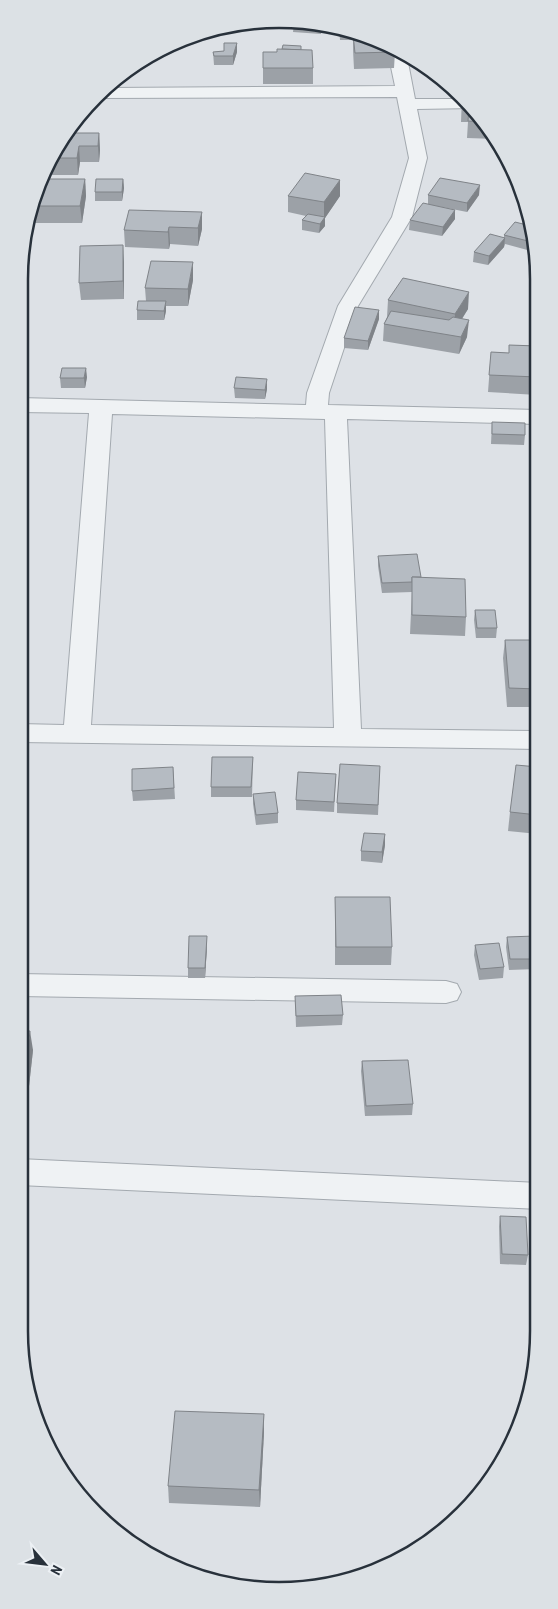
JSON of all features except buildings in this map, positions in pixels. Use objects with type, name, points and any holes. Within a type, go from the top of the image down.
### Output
[{"type":"street","points":[[348,738],[326,413],[318,393],[348,306],[402,217],[418,158],[398,57]]},
{"type":"street","points":[[109,94],[406,98],[459,103]]},
{"type":"street","points":[[28,405],[530,417]]},
{"type":"street","points":[[77,734],[101,407]]},
{"type":"street","points":[[28,733],[530,740]]},
{"type":"street","points":[[28,985],[446,992]]},
{"type":"street","points":[[28,1172],[530,1196]]}]
